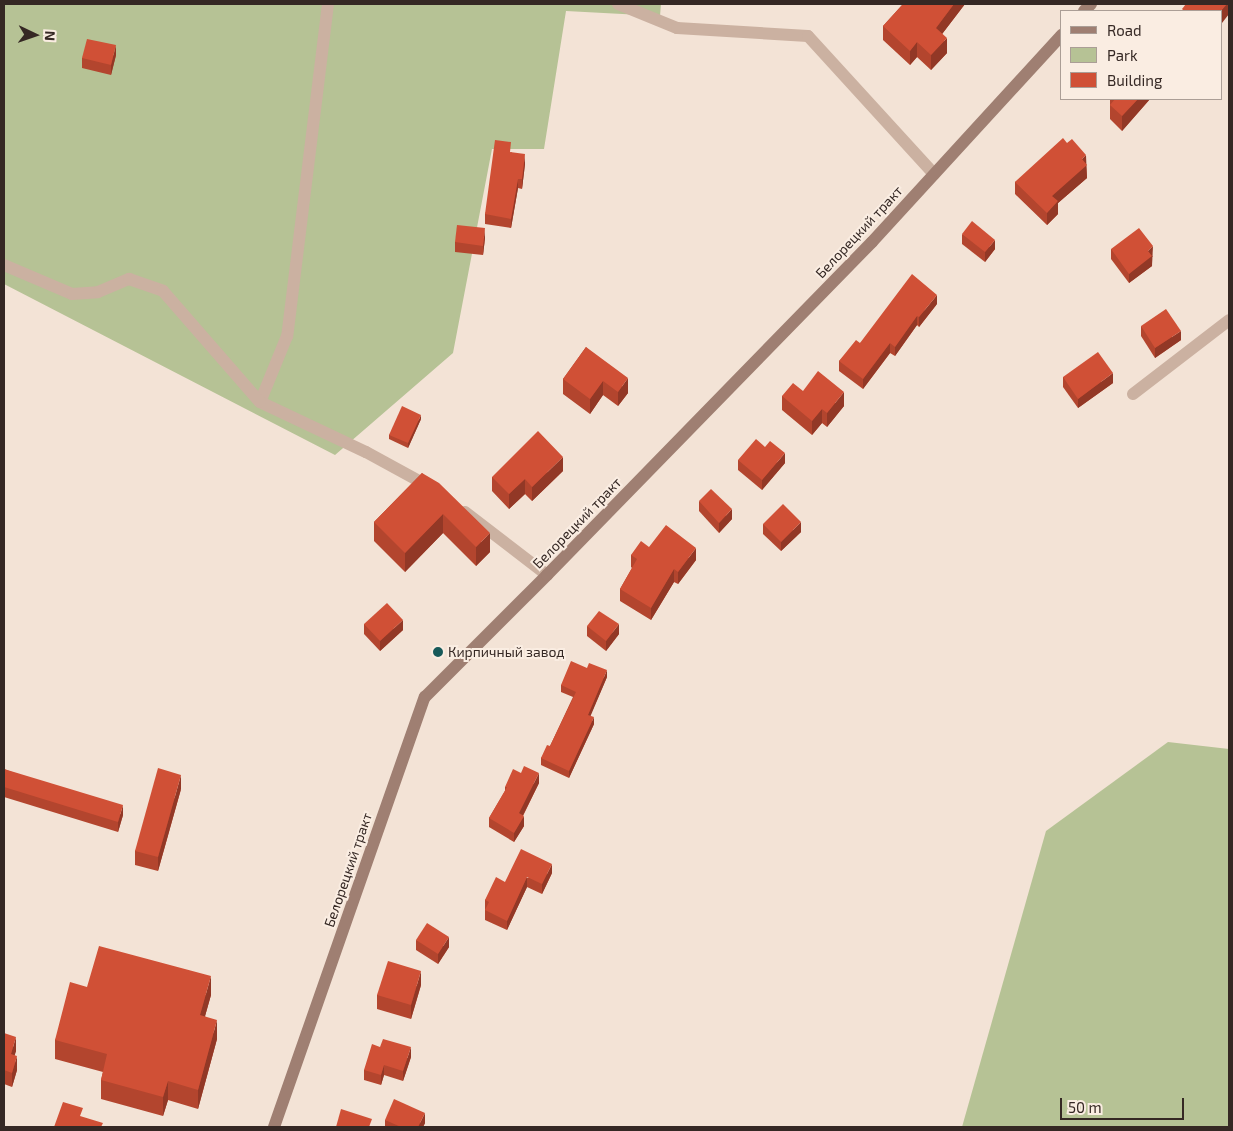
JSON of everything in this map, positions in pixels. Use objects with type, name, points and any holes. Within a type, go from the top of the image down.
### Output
[{"type":"street","points":[[260,402],[287,336],[328,4]]},
{"type":"street","points":[[618,4],[677,28],[808,36],[934,174]]},
{"type":"street","name":"Белорецкий тракт","points":[[274,1127],[425,697],[547,575],[872,242],[1060,38]]},
{"type":"street","points":[[4,265],[72,294],[98,292],[129,279],[163,291],[260,402],[366,452],[444,495]]},
{"type":"street","points":[[1133,394],[1229,320]]},
{"type":"street","points":[[458,506],[547,575]]},
{"type":"green space","points":[[4,4],[661,4],[660,16],[566,11],[544,149],[492,149],[453,353],[335,455],[4,284]]},
{"type":"green space","points":[[1168,742],[1229,749],[1229,1127],[962,1127],[1046,831]]},
{"type":"building","points":[[903,4],[954,4],[936,28],[947,38],[931,55],[917,42],[910,51],[883,26]]},
{"type":"building","points":[[1186,4],[1227,4],[1222,10],[1182,9]]},
{"type":"building","points":[[87,39],[116,45],[111,65],[82,58]]},
{"type":"building","points":[[1114,100],[1137,100],[1122,116],[1110,105]]},
{"type":"building","points":[[1063,138],[1067,143],[1072,139],[1086,155],[1082,159],[1087,165],[1052,196],[1058,201],[1047,213],[1015,182]]},
{"type":"building","points":[[495,140],[511,142],[510,152],[525,154],[522,179],[518,179],[511,219],[485,214]]},
{"type":"building","points":[[972,221],[995,240],[985,252],[962,234]]},
{"type":"building","points":[[457,225],[485,228],[483,246],[455,242]]},
{"type":"building","points":[[1139,228],[1153,246],[1148,251],[1152,256],[1129,274],[1111,249]]},
{"type":"building","points":[[912,274],[937,295],[919,317],[917,316],[895,347],[890,343],[863,379],[839,361],[856,340],[860,343]]},
{"type":"building","points":[[1166,309],[1181,331],[1155,348],[1141,326]]},
{"type":"building","points":[[586,347],[628,378],[618,392],[603,381],[590,399],[563,379]]},
{"type":"building","points":[[1098,352],[1113,373],[1078,399],[1063,377]]},
{"type":"building","points":[[818,371],[844,392],[827,413],[822,409],[812,421],[782,396],[793,383],[803,391]]},
{"type":"building","points":[[402,406],[421,415],[408,443],[389,435]]},
{"type":"building","points":[[538,431],[563,457],[532,487],[525,479],[509,494],[492,477]]},
{"type":"building","points":[[756,439],[765,447],[770,441],[785,453],[762,480],[738,460]]},
{"type":"building","points":[[422,473],[439,483],[490,533],[476,547],[443,514],[405,553],[374,522]]},
{"type":"building","points":[[711,489],[732,509],[719,523],[699,501]]},
{"type":"building","points":[[783,504],[801,522],[781,542],[763,524]]},
{"type":"building","points":[[666,525],[696,548],[678,572],[674,569],[651,608],[620,589],[637,559],[631,555],[641,541],[649,547]]},
{"type":"building","points":[[387,603],[403,620],[380,641],[364,624]]},
{"type":"building","points":[[599,611],[619,624],[606,641],[587,626]]},
{"type":"building","points":[[571,661],[587,668],[589,663],[607,670],[588,715],[594,717],[569,771],[541,758],[547,745],[550,746],[576,692],[561,685]]},
{"type":"building","points":[[524,766],[539,773],[519,813],[524,816],[514,833],[489,818],[507,787],[505,787],[513,769],[521,773]]},
{"type":"building","points":[[158,768],[181,775],[158,857],[135,851]]},
{"type":"building","points":[[4,769],[123,805],[118,822],[4,787]]},
{"type":"building","points":[[521,849],[552,864],[542,884],[527,877],[507,921],[485,910],[489,902],[485,900],[496,877],[505,882]]},
{"type":"building","points":[[427,923],[449,937],[438,954],[416,940]]},
{"type":"building","points":[[99,946],[211,976],[200,1015],[217,1020],[198,1090],[168,1081],[163,1097],[101,1080],[107,1054],[55,1040],[70,982],[87,987]]},
{"type":"building","points":[[388,961],[421,971],[411,1005],[377,995]]},
{"type":"building","points":[[4,1033],[16,1037],[11,1054],[17,1056],[12,1073],[4,1070]]},
{"type":"building","points":[[383,1039],[411,1047],[403,1071],[384,1065],[381,1075],[364,1070],[372,1044],[380,1047]]},
{"type":"building","points":[[394,1099],[425,1113],[418,1127],[401,1127],[385,1120]]},
{"type":"building","points":[[63,1102],[83,1108],[80,1116],[103,1123],[101,1127],[54,1127]]},
{"type":"building","points":[[341,1109],[372,1119],[369,1127],[336,1127]]},
{"type":"place","name":"Кирпичный завод","points":[[438,652]]}]
